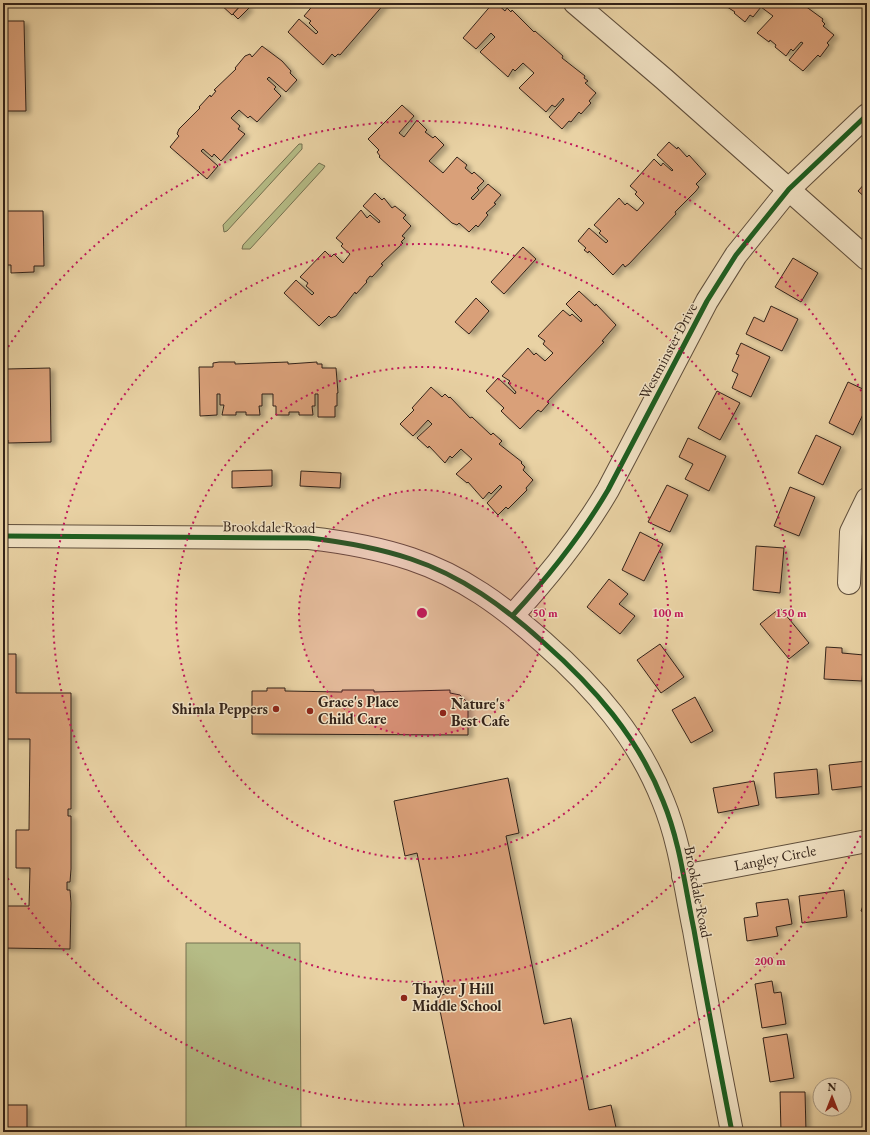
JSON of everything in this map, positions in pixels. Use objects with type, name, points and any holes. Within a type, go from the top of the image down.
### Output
[{"type":"street","points":[[575,3],[664,78],[867,259]]},
{"type":"street","name":"Westminster Drive","points":[[513,615],[550,574],[593,516],[707,301],[736,255],[789,189],[805,172],[867,115]]},
{"type":"street","points":[[849,583],[851,532],[867,499]]},
{"type":"street","name":"Brookdale Road","points":[[3,536],[309,538],[348,543],[404,557],[437,569],[480,592],[513,615],[562,659],[600,697],[636,745],[650,770],[664,803],[680,853],[732,1132]]},
{"type":"street","name":"Langley Circle","points":[[684,876],[867,841]]},
{"type":"green space","points":[[299,144],[302,144],[302,149],[227,231],[224,232],[223,225]]},
{"type":"green space","points":[[319,163],[325,166],[323,169],[250,249],[242,249],[243,245]]},
{"type":"green space","points":[[186,943],[300,943],[301,1132],[186,1132]]},
{"type":"building","points":[[219,3],[243,3],[232,15]]},
{"type":"building","points":[[243,3],[249,8],[238,19],[233,14]]},
{"type":"building","points":[[315,3],[385,3],[340,55],[338,54],[335,57],[332,54],[323,65],[288,32],[299,19],[316,34],[318,32],[309,23],[311,21],[304,16]]},
{"type":"building","points":[[493,3],[496,3],[505,11],[507,8],[511,12],[512,10],[534,32],[535,31],[563,56],[562,58],[585,76],[584,78],[588,81],[585,83],[596,93],[589,101],[591,103],[581,114],[579,112],[571,122],[569,121],[562,129],[549,117],[564,100],[563,98],[555,107],[552,105],[546,112],[519,88],[534,73],[523,63],[515,71],[513,69],[508,77],[480,52],[495,37],[491,33],[476,49],[463,38]]},
{"type":"building","points":[[721,3],[801,3],[823,19],[822,21],[825,24],[823,26],[834,35],[827,43],[829,45],[820,57],[818,55],[803,71],[789,60],[803,43],[801,42],[793,51],[791,49],[786,56],[775,47],[776,45],[770,40],[769,42],[757,33],[773,16],[761,7],[753,17],[750,15],[745,22],[734,13],[735,12]]},
{"type":"building","points":[[3,21],[24,21],[26,111],[3,111]]},
{"type":"building","points":[[262,46],[282,61],[297,80],[286,92],[269,77],[267,79],[276,87],[274,89],[281,96],[257,122],[250,116],[248,118],[239,110],[231,118],[240,126],[238,129],[245,134],[221,161],[214,154],[212,157],[203,149],[201,151],[218,166],[207,179],[170,147],[179,136],[177,134],[179,129],[200,108],[199,107],[210,95],[211,97],[216,91],[214,90],[236,69],[235,68],[245,56],[250,54],[252,57]]},
{"type":"building","points":[[402,105],[414,116],[399,133],[404,137],[417,120],[427,130],[425,132],[433,138],[435,136],[444,145],[429,161],[443,173],[457,157],[467,165],[465,168],[472,174],[474,172],[484,181],[477,188],[479,190],[471,198],[473,200],[488,184],[501,195],[494,203],[496,204],[486,213],[488,215],[478,227],[476,225],[469,232],[459,223],[457,225],[452,223],[379,157],[380,156],[377,152],[379,150],[368,139]]},
{"type":"building","points":[[669,142],[677,149],[678,147],[687,157],[689,155],[706,174],[696,184],[699,187],[696,191],[675,212],[676,214],[629,264],[625,267],[623,264],[613,275],[589,251],[588,253],[584,250],[586,248],[578,241],[589,228],[606,243],[608,241],[599,233],[601,231],[594,225],[619,198],[625,205],[627,203],[637,211],[644,203],[635,194],[637,192],[630,186],[654,159],[661,166],[663,163],[672,171],[673,170],[657,155]]},
{"type":"building","points":[[867,181],[867,199],[858,191]]},
{"type":"building","points":[[375,193],[382,200],[384,198],[392,208],[395,206],[406,215],[403,218],[411,226],[402,236],[405,238],[401,242],[403,243],[381,264],[383,265],[372,277],[370,276],[366,281],[367,282],[356,294],[355,292],[336,316],[331,318],[329,316],[319,326],[284,293],[296,280],[312,295],[314,293],[306,286],[308,283],[300,277],[325,251],[331,257],[334,254],[343,263],[350,254],[341,246],[343,244],[336,238],[361,210],[367,218],[370,215],[379,223],[380,221],[363,206]]},
{"type":"building","points":[[3,211],[43,211],[44,266],[34,266],[34,272],[11,273],[11,265],[3,265]]},
{"type":"building","points":[[523,247],[536,259],[504,294],[491,282]]},
{"type":"building","points":[[793,258],[818,273],[801,302],[775,287]]},
{"type":"building","points":[[579,291],[595,306],[596,304],[616,325],[602,341],[604,342],[547,402],[549,403],[541,412],[538,410],[520,429],[501,411],[504,408],[486,391],[498,378],[515,394],[516,392],[508,383],[510,381],[502,376],[528,348],[534,355],[536,353],[545,361],[553,353],[543,344],[545,341],[538,336],[563,310],[570,316],[572,314],[581,322],[582,320],[566,304]]},
{"type":"building","points":[[476,298],[489,311],[469,334],[455,322]]},
{"type":"building","points":[[771,306],[798,319],[782,351],[746,334],[754,317],[764,322]]},
{"type":"building","points":[[741,343],[770,357],[751,397],[732,388],[738,374],[732,371],[739,355],[736,354]]},
{"type":"building","points":[[235,362],[235,364],[288,362],[288,364],[317,362],[317,364],[322,364],[322,368],[336,368],[338,393],[337,406],[335,406],[335,417],[318,417],[318,394],[315,394],[315,406],[312,406],[313,415],[299,415],[299,412],[289,412],[289,415],[276,415],[276,406],[273,406],[273,394],[262,394],[262,406],[259,406],[260,415],[246,415],[246,412],[236,412],[236,415],[222,415],[224,405],[220,405],[220,394],[217,394],[217,415],[200,416],[199,367],[213,367],[213,363]]},
{"type":"building","points":[[50,368],[51,442],[8,443],[8,440],[3,440],[3,372],[7,372],[7,369]]},
{"type":"building","points":[[848,382],[867,391],[867,406],[853,435],[829,423]]},
{"type":"building","points":[[431,387],[442,397],[445,394],[449,398],[450,397],[470,418],[472,417],[491,435],[493,433],[502,441],[499,444],[522,462],[521,463],[525,467],[523,470],[533,480],[526,488],[527,490],[508,509],[506,507],[498,515],[487,503],[502,487],[500,485],[491,494],[489,492],[483,499],[468,482],[467,483],[456,474],[472,459],[461,449],[452,458],[450,456],[445,463],[429,446],[428,448],[417,438],[432,424],[428,420],[413,436],[400,424],[414,410],[412,408]]},
{"type":"building","points":[[717,391],[740,403],[720,440],[698,428]]},
{"type":"building","points":[[816,435],[841,447],[823,485],[798,473]]},
{"type":"building","points":[[688,438],[726,456],[709,491],[685,479],[693,464],[679,457]]},
{"type":"building","points":[[272,470],[272,486],[232,488],[232,471]]},
{"type":"building","points":[[301,471],[341,473],[340,488],[300,486]]},
{"type":"building","points":[[667,485],[688,495],[670,532],[648,522]]},
{"type":"building","points":[[790,487],[815,497],[799,536],[774,526]]},
{"type":"building","points":[[640,532],[663,544],[644,581],[622,570]]},
{"type":"building","points":[[756,546],[784,548],[780,593],[753,590]]},
{"type":"building","points":[[609,579],[628,594],[619,604],[635,616],[620,634],[587,607]]},
{"type":"building","points":[[780,608],[809,643],[789,659],[760,624]]},
{"type":"building","points":[[660,644],[684,677],[661,693],[637,660]]},
{"type":"building","points":[[826,647],[842,648],[842,653],[864,655],[862,681],[824,679]]},
{"type":"building","points":[[3,654],[16,654],[16,693],[71,693],[71,809],[68,809],[68,816],[71,816],[71,869],[70,882],[67,882],[67,890],[70,890],[71,903],[70,949],[3,948],[3,906],[29,906],[30,868],[16,868],[16,830],[29,830],[30,739],[3,739]]},
{"type":"building","points":[[267,688],[285,688],[285,691],[342,692],[342,690],[374,690],[374,692],[450,690],[450,693],[460,695],[466,701],[468,710],[468,735],[252,734],[252,691],[267,691]]},
{"type":"building","points":[[695,697],[713,731],[691,743],[672,710]]},
{"type":"building","points":[[867,761],[867,786],[832,790],[829,765]]},
{"type":"building","points":[[817,769],[819,794],[776,798],[774,773]]},
{"type":"building","points":[[508,778],[519,833],[506,836],[544,1024],[571,1018],[589,1110],[611,1105],[617,1132],[465,1132],[437,996],[446,994],[417,853],[405,856],[394,801]]},
{"type":"building","points":[[754,781],[759,805],[718,813],[713,788]]},
{"type":"building","points":[[844,890],[847,917],[802,923],[799,896]]},
{"type":"building","points":[[867,895],[867,914],[861,911]]},
{"type":"building","points":[[788,899],[792,924],[776,927],[778,936],[747,941],[744,918],[758,916],[756,903]]},
{"type":"building","points":[[772,981],[774,993],[781,992],[786,1024],[762,1028],[755,984]]},
{"type":"building","points":[[787,1034],[794,1078],[770,1082],[763,1038]]},
{"type":"building","points":[[780,1092],[805,1092],[806,1132],[781,1132]]},
{"type":"building","points":[[3,1105],[27,1105],[27,1132],[3,1132]]},
{"type":"cycle path","points":[[513,615],[564,555],[598,507],[707,301],[736,255],[789,189],[867,115]]},
{"type":"cycle path","points":[[3,536],[309,538],[335,541],[411,559],[448,574],[482,594],[528,629],[562,659],[613,714],[641,755],[663,801],[674,832],[682,865],[732,1132]]},
{"type":"place","name":"Shimla Peppers","points":[[276,709]]},
{"type":"place","name":"Grace's Place Child Care","points":[[310,711]]},
{"type":"place","name":"Nature's Best Cafe","points":[[443,713]]},
{"type":"place","name":"Thayer J Hill Middle School","points":[[404,998]]}]
